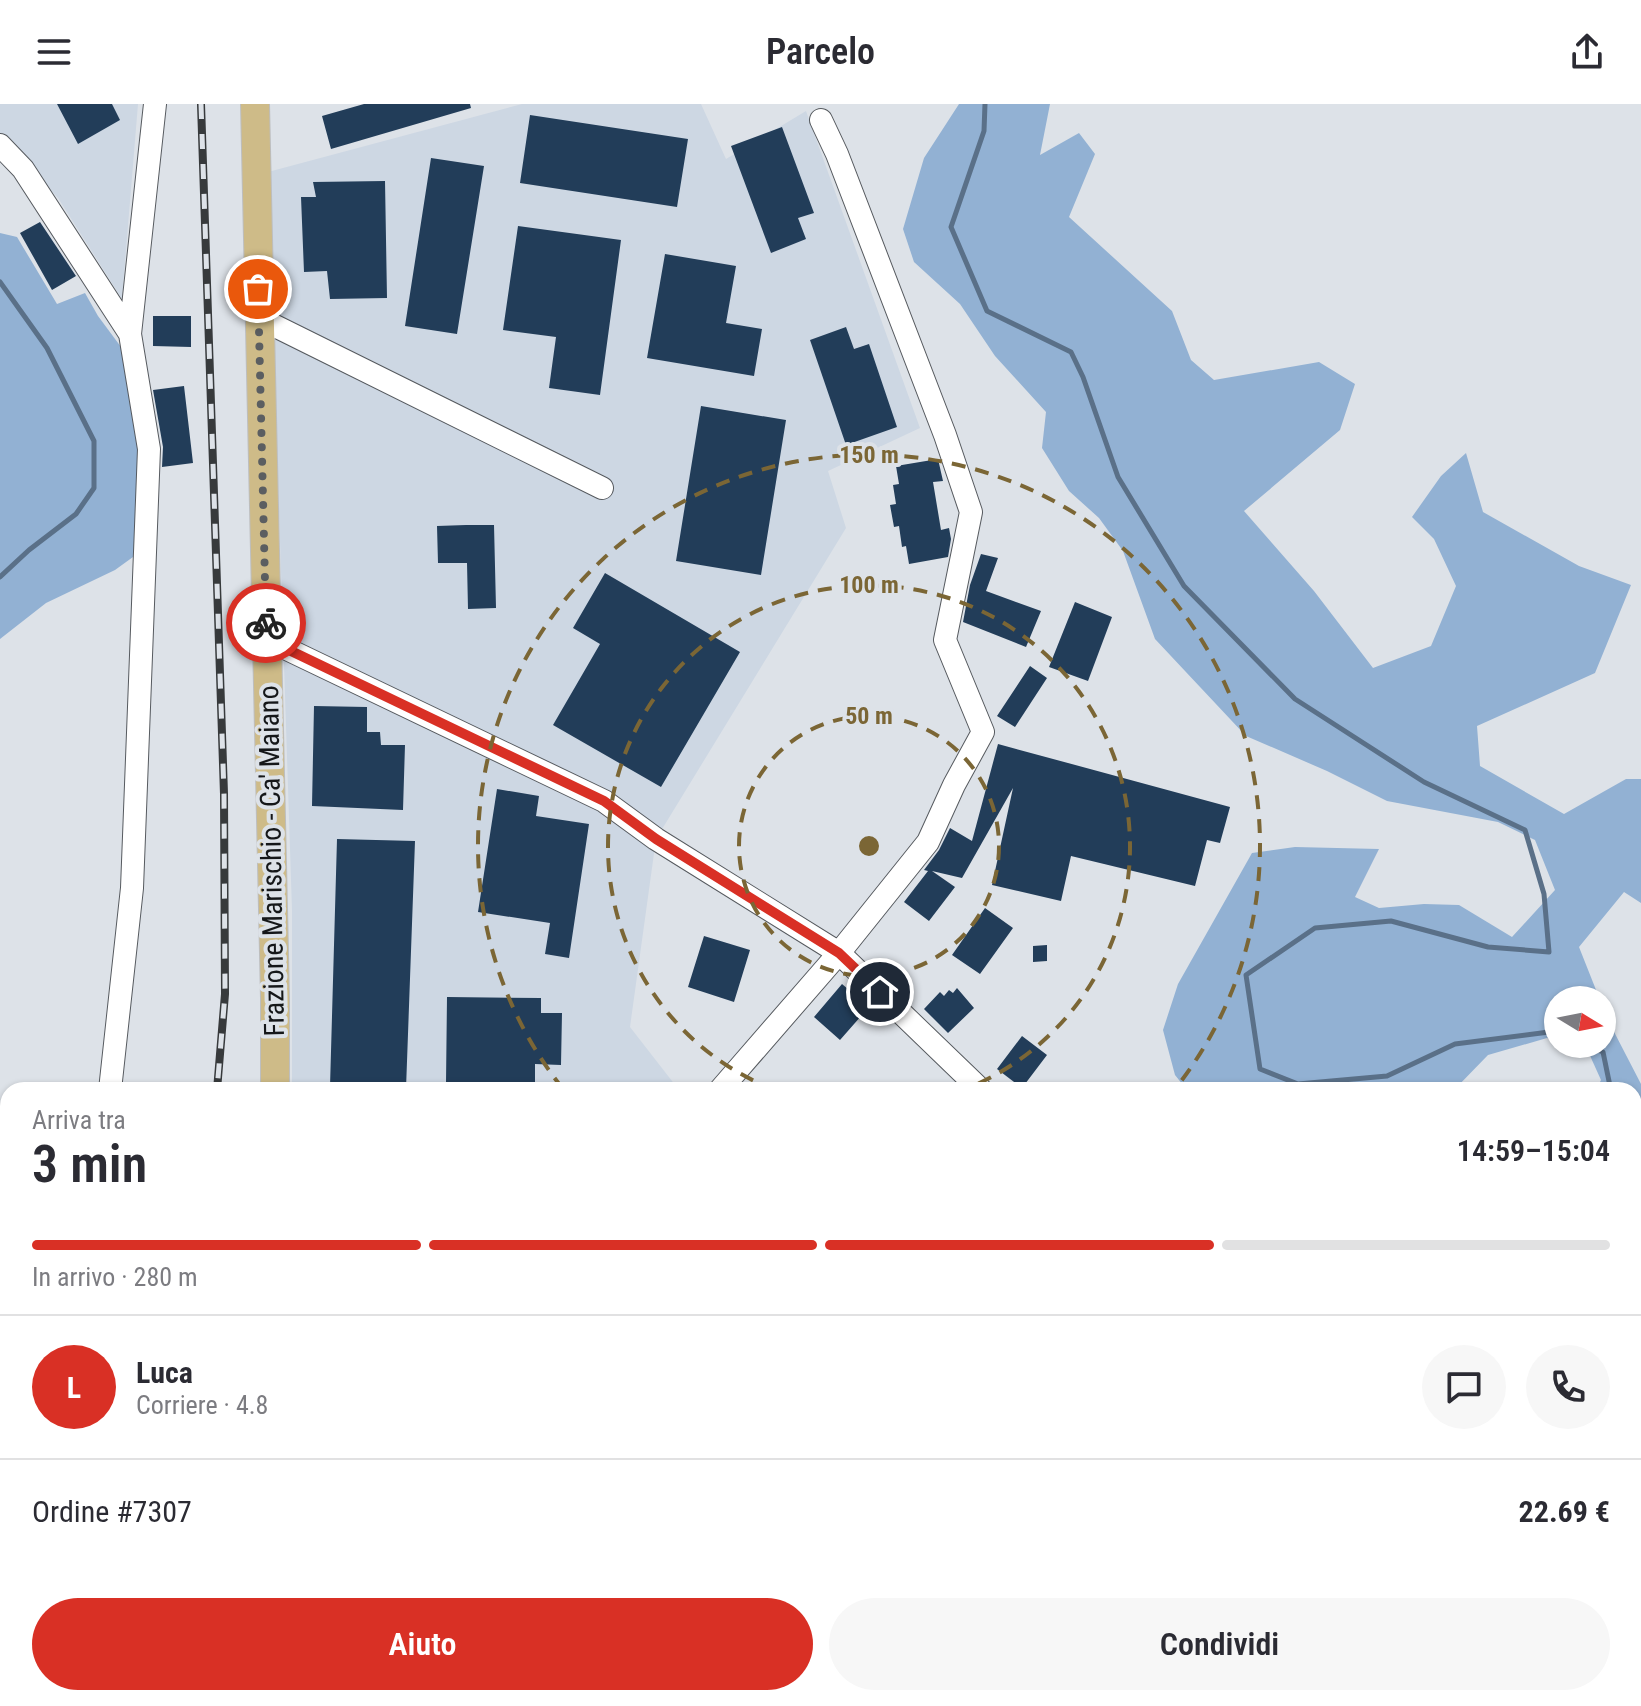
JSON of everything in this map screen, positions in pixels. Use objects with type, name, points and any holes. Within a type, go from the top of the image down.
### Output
[{"type":"main road","name":"Frazione Marischio - Ca' Maiano","points":[[255,104],[275,1082]]},
{"type":"street","points":[[111,1082],[132,888],[149,449],[130,334],[155,106]]},
{"type":"street","points":[[727,1082],[839,953],[928,842],[983,732],[945,640],[971,512],[945,435],[837,154],[821,120]]},
{"type":"street","points":[[0,145],[23,169],[130,334]]},
{"type":"street","points":[[259,318],[602,488]]},
{"type":"street","points":[[266,639],[604,801],[656,839],[839,953],[973,1082]]},
{"type":"shaded area","points":[[0,104],[138,104],[122,299],[58,198],[0,136]]},
{"type":"shaded area","points":[[522,104],[701,104],[726,159],[806,111],[920,428],[828,471],[846,528],[656,839],[630,1027],[673,1082],[292,1082],[292,910],[268,172]]},
{"type":"shaded area","points":[[959,104],[1050,104],[1040,155],[1079,133],[1095,154],[1069,217],[1172,311],[1191,360],[1214,380],[1319,362],[1355,384],[1340,430],[1244,511],[1314,591],[1373,668],[1431,646],[1456,586],[1434,539],[1412,517],[1441,476],[1466,453],[1483,512],[1579,566],[1631,585],[1595,673],[1477,726],[1480,766],[1564,814],[1626,779],[1641,779],[1641,903],[1624,892],[1579,947],[1594,986],[1544,986],[1544,1039],[1488,1055],[1462,1082],[1181,1082],[1175,1075],[1163,1030],[1178,984],[1252,853],[1295,847],[1379,849],[1355,897],[1379,908],[1459,905],[1512,937],[1555,890],[1535,840],[1498,822],[1387,801],[1246,736],[1155,639],[1123,551],[1099,518],[1069,491],[1042,448],[1046,412],[995,356],[960,304],[914,262],[903,229],[924,158]]},
{"type":"shaded area","points":[[0,233],[17,237],[57,304],[85,293],[121,347],[143,425],[141,524],[133,557],[115,570],[46,603],[0,639]]},
{"type":"shaded area","points":[[1616,1036],[1640,1082],[1601,1080],[1591,1058],[1616,1058]]},
{"type":"building","points":[[57,104],[112,104],[120,120],[78,144]]},
{"type":"building","points":[[364,104],[470,104],[471,108],[331,149],[322,116]]},
{"type":"building","points":[[530,115],[688,139],[677,207],[520,183]]},
{"type":"building","points":[[782,127],[814,213],[798,218],[806,239],[771,253],[731,146]]},
{"type":"building","points":[[431,158],[484,166],[457,334],[405,326]]},
{"type":"building","points":[[385,181],[387,298],[330,299],[327,271],[304,272],[301,197],[316,197],[313,182]]},
{"type":"building","points":[[40,222],[76,276],[52,290],[20,233]]},
{"type":"building","points":[[518,226],[621,240],[600,395],[549,388],[556,337],[503,330]]},
{"type":"building","points":[[665,254],[736,266],[726,323],[762,329],[754,376],[647,358]]},
{"type":"building","points":[[153,316],[191,316],[191,347],[153,346]]},
{"type":"building","points":[[846,327],[854,349],[869,344],[897,427],[846,445],[810,340]]},
{"type":"building","points":[[184,386],[193,463],[162,467],[163,447],[153,390]]},
{"type":"building","points":[[701,406],[786,420],[761,575],[676,561]]},
{"type":"building","points":[[938,459],[943,481],[933,482],[941,530],[949,528],[948,557],[909,564],[906,546],[902,547],[899,526],[894,527],[890,505],[896,504],[893,485],[899,484],[896,466]]},
{"type":"building","points":[[494,525],[496,608],[468,609],[467,563],[438,563],[437,526]]},
{"type":"building","points":[[981,554],[998,558],[986,591],[1041,611],[1026,647],[963,622],[970,585]]},
{"type":"building","points":[[605,573],[740,652],[661,787],[553,725],[600,644],[573,628]]},
{"type":"building","points":[[1075,602],[1112,617],[1088,681],[1049,667]]},
{"type":"building","points":[[1030,666],[1047,678],[1015,727],[997,716]]},
{"type":"building","points":[[314,706],[367,707],[367,732],[380,732],[381,745],[405,745],[403,810],[312,806]]},
{"type":"building","points":[[998,744],[1230,807],[1220,843],[1207,840],[1195,886],[1071,856],[1061,901],[992,885],[1013,788],[962,878],[932,871],[955,887],[929,921],[904,902],[928,871],[924,870],[950,828],[972,841]]},
{"type":"building","points":[[497,789],[539,796],[536,816],[589,824],[569,958],[545,954],[550,923],[478,912]]},
{"type":"building","points":[[337,839],[415,841],[406,1082],[330,1082]]},
{"type":"building","points":[[985,908],[1013,928],[980,974],[952,955]]},
{"type":"building","points":[[704,936],[750,950],[734,1002],[688,987]]},
{"type":"building","points":[[1047,945],[1047,961],[1033,962],[1033,946]]},
{"type":"building","points":[[842,984],[869,1007],[840,1040],[814,1017]]},
{"type":"building","points":[[957,988],[974,1008],[948,1033],[924,1009],[940,992],[944,996],[949,990],[953,993]]},
{"type":"building","points":[[447,997],[541,998],[541,1013],[562,1013],[561,1065],[535,1064],[535,1082],[446,1082]]},
{"type":"building","points":[[1022,1036],[1047,1055],[1027,1082],[1014,1082],[997,1069]]},
{"type":"waterway","points":[[985,104],[984,131],[951,227],[987,311],[1071,352],[1083,377],[1118,477],[1184,586],[1295,699],[1424,782],[1525,830],[1544,894],[1549,952],[1488,947],[1391,921],[1315,928],[1246,975],[1260,1069],[1293,1082]]},
{"type":"waterway","points":[[0,282],[47,348],[94,441],[94,488],[76,514],[0,577]]},
{"type":"waterway","points":[[1320,1082],[1387,1076],[1455,1044],[1544,1033]]},
{"type":"waterway","points":[[1604,1058],[1609,1082]]},
{"type":"railway","points":[[201,104],[224,794],[225,994],[218,1082]]},
{"type":"way so far","points":[[258,289],[266,623]]},
{"type":"route","points":[[266,623],[266,639],[604,801],[656,839],[839,953],[880,992]]}]
